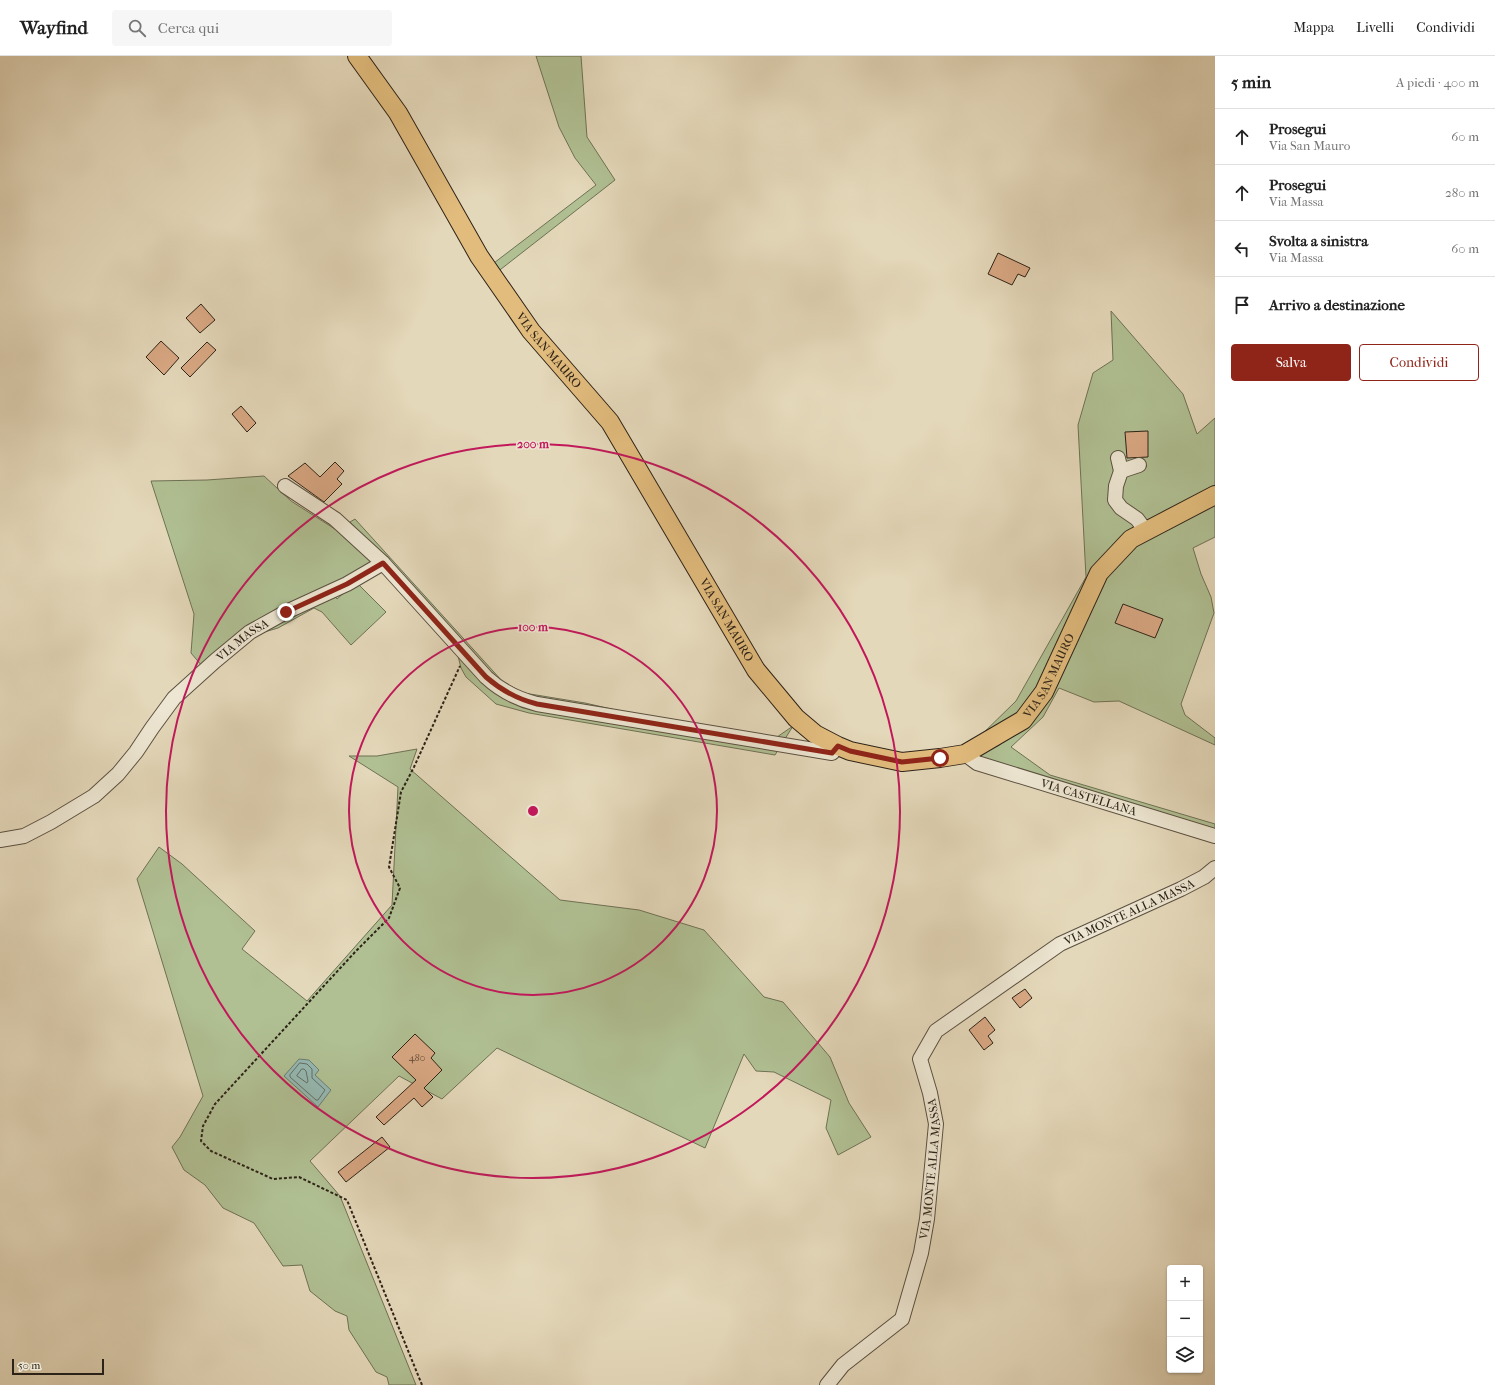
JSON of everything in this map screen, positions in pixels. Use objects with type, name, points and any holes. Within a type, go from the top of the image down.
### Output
[{"type":"main road","name":"VIA SAN MAURO","points":[[357,56],[398,113],[479,256],[531,331],[610,422],[756,670],[796,718],[816,734],[838,746],[850,751],[902,762],[965,754],[1023,720],[1044,692],[1100,573],[1131,539],[1215,495]]},
{"type":"street","points":[[1139,465],[1120,464],[1115,500],[1121,508],[1137,519],[1146,531]]},
{"type":"street","points":[[285,486],[335,519],[383,563],[496,686],[522,700],[537,704],[832,753],[838,746]]},
{"type":"street","name":"VIA MASSA","points":[[0,840],[24,836],[51,822],[94,796],[118,774],[136,752],[174,698],[250,632],[286,612],[347,584],[383,563]]},
{"type":"street","name":"VIA CASTELLANA","points":[[965,754],[978,763],[1215,836]]},
{"type":"street","name":"VIA MONTE ALLA MASSA","points":[[828,1385],[843,1365],[902,1319],[921,1253],[928,1220],[936,1124],[930,1093],[920,1059],[936,1031],[1060,944],[1181,889],[1204,877],[1215,868]]},
{"type":"path","points":[[422,1385],[347,1200],[299,1177],[273,1179],[211,1151],[201,1141],[203,1126],[215,1104],[356,951],[389,918],[400,888],[389,867],[401,792],[414,767],[465,654]]},
{"type":"green space","points":[[536,56],[581,56],[587,137],[615,180],[496,273],[490,266],[596,185],[575,158],[559,127]]},
{"type":"green space","points":[[1111,311],[1183,394],[1197,434],[1215,418],[1215,489],[1131,535],[1037,694],[1014,720],[972,744],[1016,701],[1086,577],[1078,425],[1093,373],[1113,360]]},
{"type":"green space","points":[[264,476],[291,501],[338,531],[375,560],[202,666],[191,653],[194,614],[151,481],[207,480]]},
{"type":"green space","points":[[1215,501],[1215,537],[1193,548],[1201,574],[1211,597],[1214,613],[1181,704],[1185,715],[1215,738],[1215,745],[1119,701],[1094,702],[1059,688],[1043,717],[1011,747],[1050,775],[1215,824],[1215,833],[983,763],[977,754],[998,746],[1020,729],[1107,574],[1126,553],[1165,528]]},
{"type":"green space","points":[[355,519],[503,682],[524,693],[585,703],[629,713],[777,737],[793,726],[775,755],[529,713],[496,704],[466,677],[461,668],[458,656],[501,696],[524,704],[625,723],[627,717],[548,703],[521,696],[496,684],[455,641],[350,522]]},
{"type":"green space","points":[[356,582],[386,612],[351,645],[322,612],[314,608],[278,628],[251,636],[252,633],[333,594],[337,599]]},
{"type":"green space","points":[[417,749],[410,769],[560,900],[639,910],[704,930],[764,997],[783,1002],[830,1057],[849,1103],[871,1137],[838,1155],[826,1128],[831,1100],[774,1072],[756,1071],[744,1054],[705,1148],[497,1048],[442,1099],[399,1076],[310,1161],[340,1196],[416,1385],[389,1385],[387,1377],[376,1372],[349,1330],[347,1316],[335,1311],[310,1291],[302,1265],[283,1266],[254,1223],[223,1208],[205,1185],[184,1170],[172,1147],[180,1137],[203,1096],[137,879],[159,847],[182,864],[255,931],[242,949],[307,1001],[392,905],[398,787],[349,756],[377,756]]},
{"type":"water","points":[[299,1059],[309,1060],[319,1070],[315,1075],[331,1090],[318,1107],[284,1076]]},
{"type":"building","points":[[998,253],[1030,268],[1025,277],[1018,274],[1012,285],[988,274]]},
{"type":"building","points":[[201,304],[215,320],[200,333],[186,318]]},
{"type":"building","points":[[161,341],[179,358],[164,375],[146,357]]},
{"type":"building","points":[[207,342],[216,350],[190,377],[181,368]]},
{"type":"building","points":[[241,406],[256,423],[247,432],[232,414]]},
{"type":"building","points":[[1148,431],[1148,457],[1127,458],[1125,432]]},
{"type":"building","points":[[335,462],[344,471],[337,479],[342,484],[324,502],[288,476],[305,463],[320,477]]},
{"type":"building","points":[[1123,604],[1163,619],[1155,638],[1115,623]]},
{"type":"building","points":[[1025,989],[1032,998],[1020,1008],[1012,998]]},
{"type":"building","points":[[985,1017],[995,1030],[988,1036],[993,1043],[984,1050],[969,1030]]},
{"type":"building","points":[[415,1034],[435,1053],[431,1058],[442,1070],[424,1088],[433,1097],[422,1107],[414,1098],[384,1125],[376,1117],[416,1080],[392,1057]]},
{"type":"building","points":[[382,1137],[390,1147],[346,1182],[338,1172]]},
{"type":"route","points":[[286,612],[347,584],[383,563],[486,677],[496,686],[522,700],[537,704],[832,753],[838,746],[850,751],[902,762],[940,758]]}]
